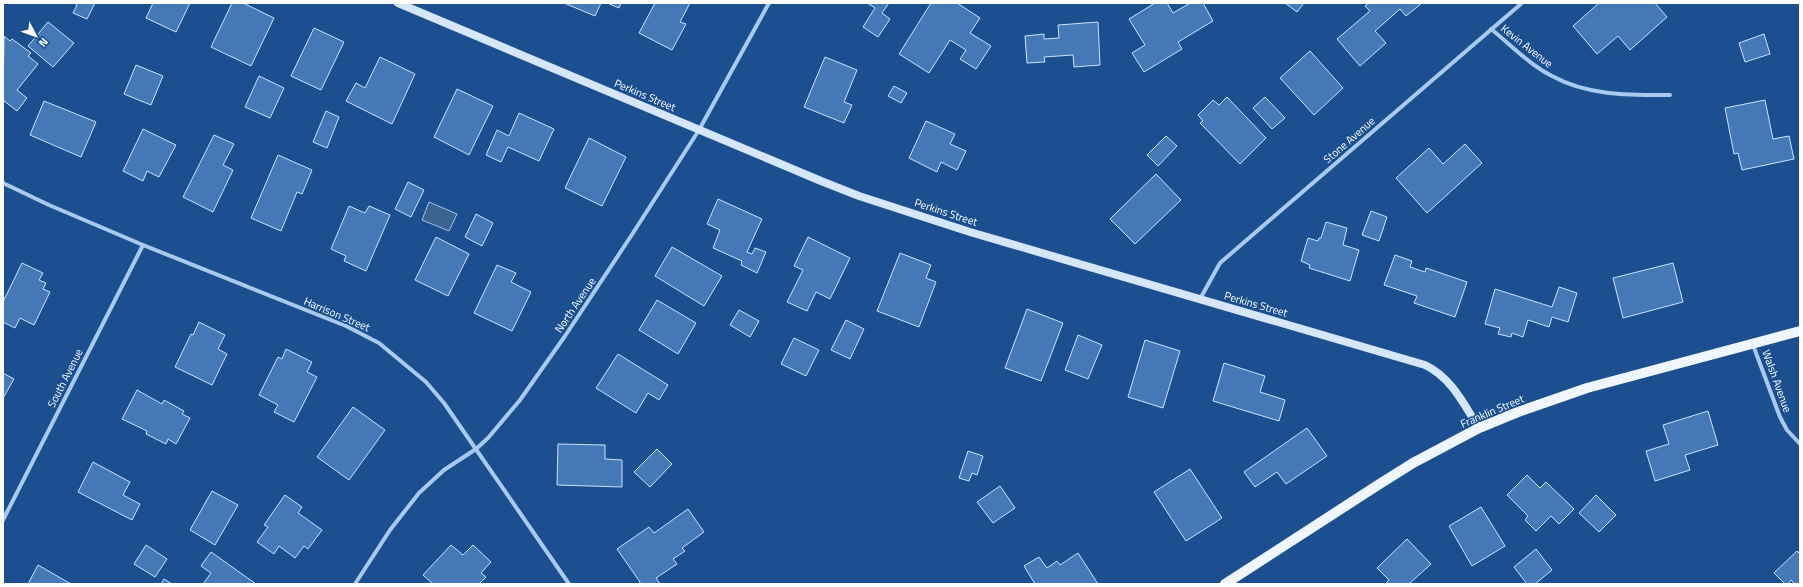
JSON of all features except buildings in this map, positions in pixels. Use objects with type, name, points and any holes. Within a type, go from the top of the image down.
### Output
[{"type":"main road","name":"Franklin Street","points":[[1225,584],[1401,470],[1479,428],[1518,412],[1587,388],[1800,331]]},
{"type":"street","name":"Perkins Street","points":[[398,3],[860,196],[970,232],[1425,366],[1437,372],[1447,380],[1479,428]]},
{"type":"street","name":"North Avenue","points":[[355,584],[394,525],[418,493],[444,470],[476,449],[499,426],[520,400],[629,239],[699,130],[769,3]]},
{"type":"street","name":"Stone Avenue","points":[[1200,300],[1220,263],[1522,3]]},
{"type":"street","name":"Kevin Avenue","points":[[1492,29],[1552,77],[1571,84],[1602,92],[1627,95],[1670,95]]},
{"type":"street","name":"Harrison Street","points":[[3,183],[49,205],[144,245],[346,326],[379,343],[426,382],[444,403],[569,584]]},
{"type":"street","name":"South Avenue","points":[[3,520],[144,245]]},
{"type":"street","name":"Walsh Avenue","points":[[1752,343],[1780,417],[1787,430],[1800,444]]},
{"type":"water","points":[[429,202],[457,214],[449,231],[422,220]]}]
